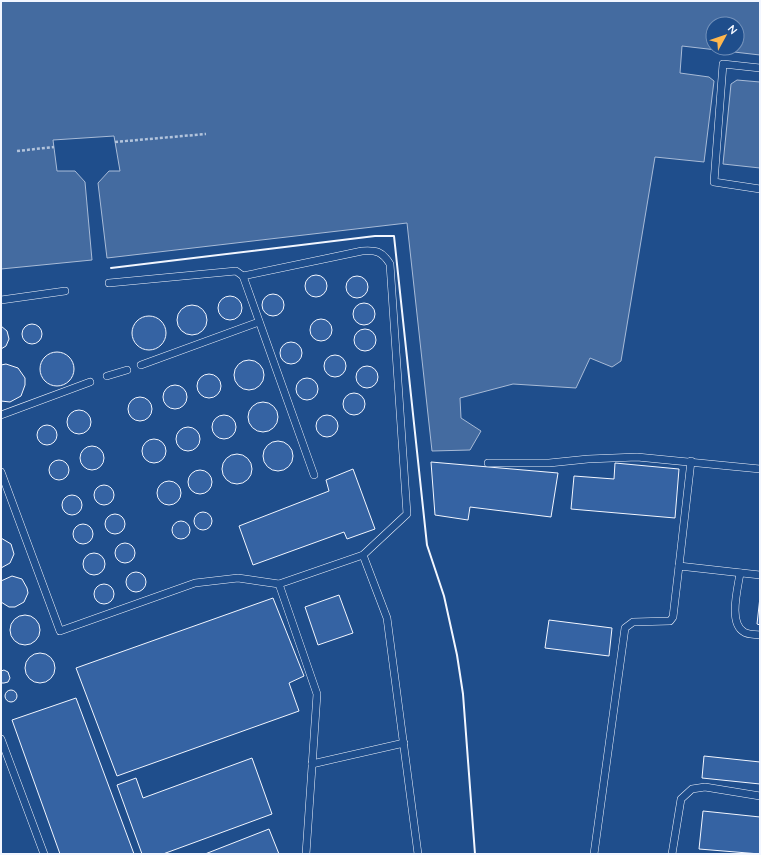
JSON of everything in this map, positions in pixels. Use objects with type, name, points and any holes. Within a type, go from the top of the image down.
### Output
[{"type":"lane","points":[[760,68],[723,64],[714,182],[760,189]]},
{"type":"lane","points":[[1,472],[60,631],[195,583],[238,578],[279,584],[363,554],[407,514],[390,264],[383,254],[375,250],[362,251],[243,276]]},
{"type":"lane","points":[[109,284],[236,271],[243,276],[314,475]]},
{"type":"lane","points":[[1,300],[65,291]]},
{"type":"lane","points":[[141,365],[259,322]]},
{"type":"lane","points":[[107,376],[127,370]]},
{"type":"lane","points":[[1,415],[90,382]]},
{"type":"lane","points":[[488,463],[549,463],[588,459],[637,457],[691,461],[760,469]]},
{"type":"lane","points":[[594,854],[626,628],[633,622],[670,622],[673,617],[691,461]]},
{"type":"lane","points":[[363,554],[387,618],[418,854]]},
{"type":"lane","points":[[679,566],[760,575]]},
{"type":"lane","points":[[740,573],[735,618],[738,627],[745,633],[760,635]]},
{"type":"lane","points":[[279,584],[317,694],[306,854]]},
{"type":"lane","points":[[1,739],[44,854]]},
{"type":"lane","points":[[312,764],[404,743]]},
{"type":"lane","points":[[672,854],[681,799],[692,790],[705,787],[760,796]]},
{"type":"path","points":[[115,142],[206,134]]},
{"type":"path","points":[[17,151],[54,147]]},
{"type":"water","points":[[1,1],[760,1],[760,55],[745,53],[745,16],[705,16],[705,49],[682,46],[680,73],[709,77],[714,81],[704,162],[655,157],[621,361],[612,367],[590,358],[576,388],[513,384],[460,398],[461,418],[481,431],[470,450],[432,451],[407,223],[107,258],[98,183],[109,171],[120,171],[114,136],[53,140],[57,171],[75,171],[85,182],[92,260],[1,269]]},
{"type":"water","points":[[737,80],[760,82],[760,168],[723,164],[731,84]]},
{"type":"building","points":[[316,275],[324,278],[327,286],[324,294],[316,297],[308,294],[305,286],[308,278]]},
{"type":"building","points":[[357,276],[361,277],[367,283],[367,291],[361,297],[357,298],[353,297],[347,291],[346,287],[347,283],[353,277]]},
{"type":"building","points":[[273,294],[277,295],[283,301],[283,309],[277,315],[273,316],[269,315],[263,309],[262,305],[263,301],[269,295]]},
{"type":"building","points":[[230,296],[239,299],[242,308],[239,317],[230,320],[221,317],[218,308],[221,299]]},
{"type":"building","points":[[364,303],[368,304],[374,310],[374,318],[368,324],[364,325],[360,324],[354,318],[353,314],[354,310],[360,304]]},
{"type":"building","points":[[192,305],[203,309],[207,320],[203,331],[192,335],[181,331],[177,320],[181,309]]},
{"type":"building","points":[[146,316],[152,316],[156,317],[163,323],[166,333],[165,340],[159,347],[152,350],[146,350],[142,349],[135,343],[132,336],[132,330],[133,326],[139,319]]},
{"type":"building","points":[[321,319],[329,322],[332,330],[329,338],[321,341],[313,338],[310,330],[313,322]]},
{"type":"building","points":[[32,324],[39,327],[42,334],[39,341],[32,344],[25,341],[22,334],[25,327]]},
{"type":"building","points":[[1,326],[7,331],[9,339],[6,346],[1,349]]},
{"type":"building","points":[[365,329],[373,332],[376,340],[373,348],[365,351],[357,348],[354,340],[357,332]]},
{"type":"building","points":[[291,342],[299,345],[302,353],[299,361],[291,364],[283,361],[280,353],[283,345]]},
{"type":"building","points":[[54,352],[60,352],[64,353],[71,359],[74,369],[73,376],[67,383],[60,386],[54,386],[50,385],[43,379],[40,372],[40,366],[41,362],[47,355]]},
{"type":"building","points":[[335,355],[343,358],[346,366],[343,374],[335,377],[327,374],[324,366],[327,358]]},
{"type":"building","points":[[249,360],[255,361],[263,369],[263,381],[255,389],[249,390],[243,389],[235,381],[234,375],[235,369],[243,361]]},
{"type":"building","points":[[6,364],[18,368],[25,378],[25,385],[21,396],[10,402],[1,401],[1,365]]},
{"type":"building","points":[[367,366],[371,367],[377,373],[377,381],[371,387],[367,388],[363,387],[357,381],[356,377],[357,373],[363,367]]},
{"type":"building","points":[[209,374],[218,377],[221,386],[218,395],[209,398],[200,395],[197,386],[200,377]]},
{"type":"building","points":[[307,378],[315,381],[318,389],[315,397],[307,400],[299,397],[296,389],[299,381]]},
{"type":"building","points":[[175,385],[184,388],[187,397],[184,406],[175,409],[166,406],[163,397],[166,388]]},
{"type":"building","points":[[354,393],[362,396],[365,404],[362,412],[354,415],[346,412],[343,404],[346,396]]},
{"type":"building","points":[[140,397],[149,400],[152,409],[149,418],[140,421],[131,418],[128,409],[131,400]]},
{"type":"building","points":[[263,402],[269,403],[277,411],[277,423],[269,431],[263,432],[257,431],[249,423],[248,417],[249,411],[257,403]]},
{"type":"building","points":[[74,410],[84,410],[91,417],[91,427],[84,434],[74,434],[67,427],[67,417]]},
{"type":"building","points":[[224,415],[233,418],[236,427],[233,436],[224,439],[215,436],[212,427],[215,418]]},
{"type":"building","points":[[327,415],[335,418],[338,426],[335,434],[327,437],[319,434],[316,426],[319,418]]},
{"type":"building","points":[[43,425],[51,425],[57,431],[57,439],[51,445],[43,445],[37,439],[37,431]]},
{"type":"building","points":[[188,427],[197,430],[200,439],[197,448],[188,451],[179,448],[176,439],[179,430]]},
{"type":"building","points":[[154,439],[163,442],[166,451],[163,460],[154,463],[145,460],[142,451],[145,442]]},
{"type":"building","points":[[278,441],[284,442],[292,450],[292,462],[284,470],[278,471],[272,470],[264,462],[263,456],[264,450],[272,442]]},
{"type":"building","points":[[87,446],[97,446],[104,453],[104,463],[97,470],[87,470],[80,463],[80,453]]},
{"type":"building","points":[[237,454],[243,455],[251,463],[251,475],[243,483],[237,484],[231,483],[223,475],[222,469],[223,463],[231,455]]},
{"type":"building","points":[[55,460],[63,460],[69,466],[69,474],[63,480],[55,480],[49,474],[49,466]]},
{"type":"building","points":[[431,462],[558,473],[551,517],[470,507],[468,520],[435,515]]},
{"type":"building","points":[[615,463],[679,469],[675,518],[571,509],[574,476],[614,479]]},
{"type":"building","points":[[353,469],[375,529],[347,539],[344,532],[253,565],[239,526],[329,491],[326,480]]},
{"type":"building","points":[[200,470],[209,473],[212,482],[209,491],[200,494],[191,491],[188,482],[191,473]]},
{"type":"building","points":[[169,481],[178,484],[181,493],[178,502],[169,505],[160,502],[157,493],[160,484]]},
{"type":"building","points":[[100,485],[108,485],[114,491],[114,499],[108,505],[100,505],[94,499],[94,491]]},
{"type":"building","points":[[68,495],[76,495],[82,501],[82,509],[76,515],[68,515],[62,509],[62,501]]},
{"type":"building","points":[[203,512],[209,515],[212,521],[209,527],[203,530],[197,527],[194,521],[197,515]]},
{"type":"building","points":[[111,514],[119,514],[125,520],[125,528],[119,534],[111,534],[105,528],[105,520]]},
{"type":"building","points":[[181,521],[187,524],[190,530],[187,536],[181,539],[175,536],[172,530],[175,524]]},
{"type":"building","points":[[79,524],[87,524],[93,530],[93,538],[87,544],[79,544],[73,538],[73,530]]},
{"type":"building","points":[[1,538],[11,544],[14,554],[10,563],[1,568]]},
{"type":"building","points":[[121,543],[129,543],[135,549],[135,557],[129,563],[121,563],[115,557],[115,549]]},
{"type":"building","points":[[94,553],[98,554],[104,560],[104,568],[98,574],[94,575],[90,574],[84,568],[83,564],[84,560],[90,554]]},
{"type":"building","points":[[132,572],[140,572],[146,578],[146,586],[140,592],[132,592],[126,586],[126,578]]},
{"type":"building","points":[[12,576],[22,579],[28,593],[24,602],[15,607],[9,607],[1,602],[1,581]]},
{"type":"building","points":[[100,584],[108,584],[114,590],[114,598],[108,604],[100,604],[94,598],[94,590]]},
{"type":"building","points":[[339,595],[353,633],[318,645],[305,607]]},
{"type":"building","points":[[760,597],[760,625],[757,624]]},
{"type":"building","points":[[273,598],[304,676],[289,683],[299,711],[117,776],[76,668]]},
{"type":"building","points":[[25,615],[36,619],[40,630],[36,641],[25,645],[14,641],[10,630],[14,619]]},
{"type":"building","points":[[549,620],[612,628],[609,656],[545,648]]},
{"type":"building","points":[[40,653],[51,657],[55,668],[51,679],[40,683],[29,679],[25,668],[29,657]]},
{"type":"building","points":[[4,670],[8,672],[10,678],[8,682],[1,683],[1,671]]},
{"type":"building","points":[[13,690],[16,691],[16,701],[9,702],[6,701],[5,694],[6,691]]},
{"type":"building","points":[[76,698],[134,854],[60,854],[12,720]]},
{"type":"building","points":[[704,756],[760,762],[760,784],[702,778]]},
{"type":"building","points":[[252,758],[272,814],[163,854],[142,854],[117,785],[136,778],[143,798]]},
{"type":"building","points":[[703,811],[760,817],[760,854],[699,849]]},
{"type":"building","points":[[269,829],[279,854],[205,854]]},
{"type":"wall","points":[[111,268],[375,236],[394,236],[427,545],[444,596],[457,655],[463,694],[475,854]]}]
